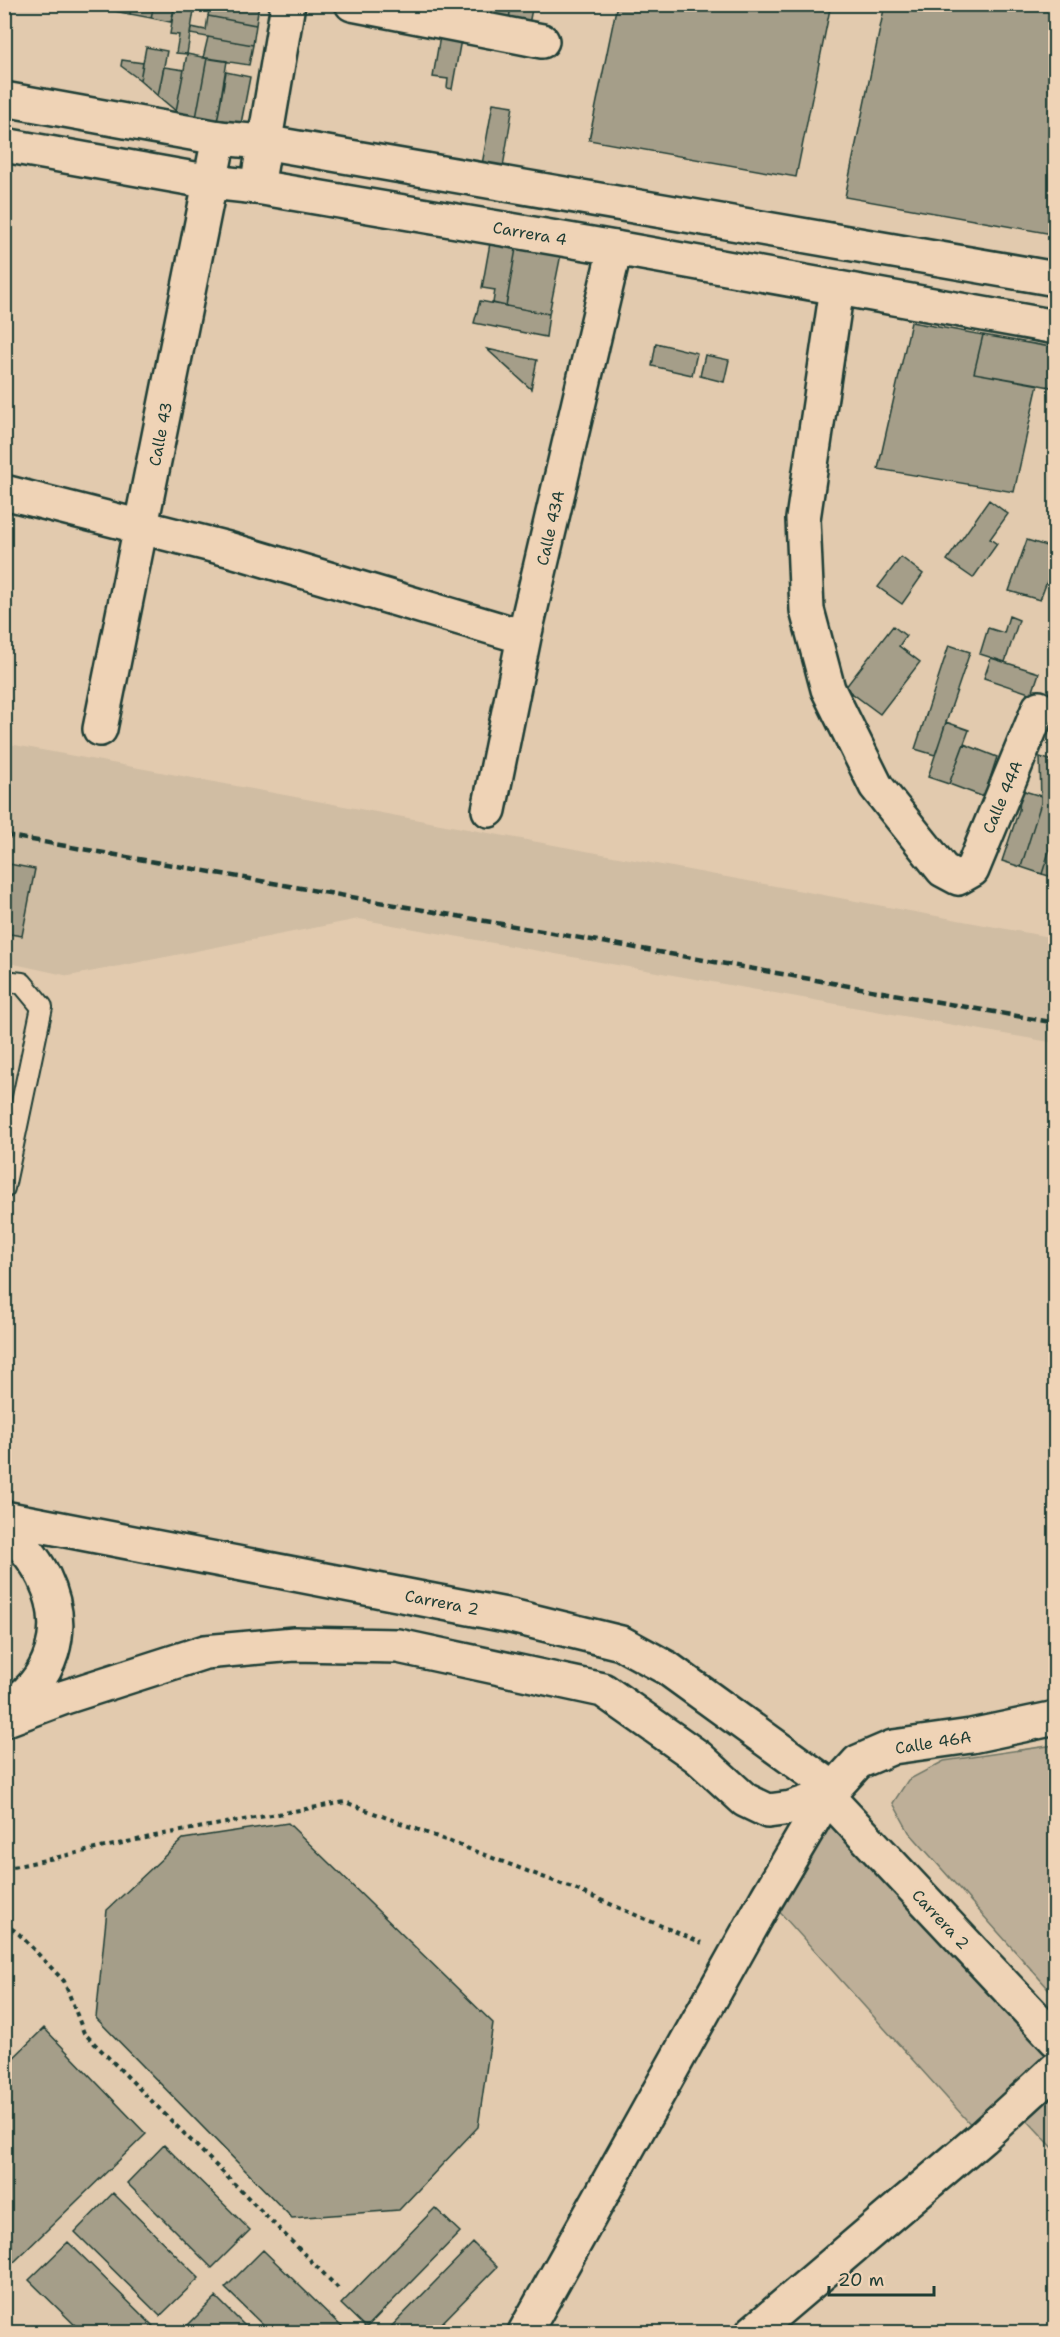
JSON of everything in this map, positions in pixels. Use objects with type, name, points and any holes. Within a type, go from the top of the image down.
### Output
[{"type":"street","points":[[257,187],[288,4]]},
{"type":"street","points":[[352,4],[542,41]]},
{"type":"street","points":[[4,99],[219,138],[263,142],[1056,279]]},
{"type":"street","name":"Calle 43","points":[[100,729],[219,138]]},
{"type":"street","name":"Carrera 4","points":[[4,145],[211,182],[257,187],[615,248],[1056,327]]},
{"type":"street","name":"Calle 43A","points":[[489,810],[524,637],[615,248]]},
{"type":"street","name":"Calle 44A","points":[[837,288],[803,519],[807,610],[828,689],[876,786],[943,870],[958,879],[972,870],[1039,708]]},
{"type":"street","points":[[4,492],[141,526],[524,637]]},
{"type":"street","name":"Carrera 2","points":[[4,1518],[511,1616],[621,1643],[667,1668],[823,1781],[827,1796],[1056,2040]]},
{"type":"street","points":[[4,1525],[27,1550],[44,1578],[54,1610],[56,1642],[44,1673],[21,1700],[4,1710]]},
{"type":"street","points":[[4,1720],[65,1697],[204,1652],[294,1644],[398,1646],[603,1690],[698,1757],[745,1800],[768,1811],[791,1808],[827,1796]]},
{"type":"street","name":"Calle 46A","points":[[525,2332],[827,1796],[858,1762],[893,1747],[970,1736],[1056,1718]]},
{"type":"street","points":[[753,2332],[982,2137],[1056,2069]]},
{"type":"lane","points":[[4,981],[22,983],[42,1007],[4,1188]]},
{"type":"path","points":[[4,1869],[164,1834],[345,1802],[572,1888],[735,1958]]},
{"type":"path","points":[[4,1923],[19,1934],[64,1981],[84,2033],[338,2288]]},
{"type":"shaded area","points":[[4,743],[1055,938],[1055,1043],[359,919],[69,976],[5,962]]},
{"type":"shaded area","points":[[1056,1745],[1055,1996],[909,1832],[893,1803],[908,1780],[944,1761]]},
{"type":"shaded area","points":[[827,1796],[1055,2040],[1055,2150],[1015,2107],[982,2137],[767,1898]]},
{"type":"building","points":[[110,4],[132,4],[130,14],[109,10]]},
{"type":"building","points":[[132,4],[154,4],[151,18],[130,14]]},
{"type":"building","points":[[154,4],[175,4],[171,22],[151,18]]},
{"type":"building","points":[[175,4],[195,4],[187,54],[176,53],[179,35],[170,34]]},
{"type":"building","points":[[210,4],[259,4],[256,25],[208,16]]},
{"type":"building","points":[[470,4],[491,4],[488,16],[468,13]]},
{"type":"building","points":[[491,4],[511,4],[509,20],[488,16]]},
{"type":"building","points":[[511,4],[533,4],[529,24],[509,20]]},
{"type":"building","points":[[617,4],[831,4],[796,177],[589,140]]},
{"type":"building","points":[[885,4],[1056,4],[1056,217],[1052,234],[845,197]]},
{"type":"building","points":[[208,16],[256,25],[253,45],[190,34],[191,27],[206,30]]},
{"type":"building","points":[[441,30],[462,34],[452,89],[447,88],[448,79],[433,77]]},
{"type":"building","points":[[208,37],[253,45],[249,65],[203,58]]},
{"type":"building","points":[[146,47],[167,51],[158,96],[140,80]]},
{"type":"building","points":[[187,54],[207,58],[196,118],[183,116],[176,111]]},
{"type":"building","points":[[207,58],[227,61],[217,122],[196,118]]},
{"type":"building","points":[[122,60],[143,63],[140,80],[121,66]]},
{"type":"building","points":[[164,67],[184,70],[176,111],[158,96]]},
{"type":"building","points":[[226,72],[250,77],[240,129],[217,122]]},
{"type":"building","points":[[493,103],[513,106],[502,173],[481,170]]},
{"type":"building","points":[[492,232],[518,237],[506,306],[493,303],[495,290],[482,288]]},
{"type":"building","points":[[518,237],[563,244],[549,314],[506,306]]},
{"type":"building","points":[[480,301],[549,314],[546,337],[474,323]]},
{"type":"building","points":[[911,322],[983,335],[974,373],[1038,384],[1014,492],[878,469]]},
{"type":"building","points":[[983,335],[1056,348],[1056,388],[974,373]]},
{"type":"building","points":[[656,343],[697,353],[692,375],[652,366]]},
{"type":"building","points":[[487,349],[537,360],[531,389],[490,352]]},
{"type":"building","points":[[705,355],[729,360],[724,382],[700,376]]},
{"type":"building","points":[[989,500],[1008,514],[990,539],[997,544],[973,578],[947,560]]},
{"type":"building","points":[[1027,540],[1056,549],[1056,558],[1040,600],[1009,591]]},
{"type":"building","points":[[901,557],[923,574],[902,604],[878,587]]},
{"type":"building","points":[[1009,616],[1019,620],[1005,662],[980,654],[988,628],[1004,633]]},
{"type":"building","points":[[893,626],[906,636],[899,646],[920,662],[880,714],[845,688]]},
{"type":"building","points":[[949,645],[970,652],[935,755],[915,749]]},
{"type":"building","points":[[991,658],[1039,673],[1032,694],[984,678]]},
{"type":"building","points":[[946,722],[969,730],[949,784],[928,777]]},
{"type":"building","points":[[964,744],[997,757],[984,797],[949,784]]},
{"type":"building","points":[[1040,757],[1056,762],[1056,829],[1042,874],[1021,867],[1041,803]]},
{"type":"building","points":[[1021,790],[1041,796],[1041,803],[1021,867],[1002,861],[1019,810]]},
{"type":"building","points":[[1056,829],[1056,878],[1042,874]]},
{"type":"building","points":[[4,863],[35,869],[22,936],[4,933]]},
{"type":"building","points":[[288,1823],[493,2023],[478,2127],[399,2210],[292,2218],[96,2018],[107,1910],[183,1839]]},
{"type":"building","points":[[44,2028],[146,2134],[13,2263],[4,2255],[4,2067]]},
{"type":"building","points":[[164,2145],[250,2230],[212,2268],[127,2183]]},
{"type":"building","points":[[113,2193],[199,2278],[160,2316],[75,2232]]},
{"type":"building","points":[[435,2208],[460,2232],[366,2328],[341,2304]]},
{"type":"building","points":[[68,2242],[153,2326],[147,2332],[82,2332],[29,2280]]},
{"type":"building","points":[[473,2243],[497,2267],[433,2332],[386,2332]]},
{"type":"building","points":[[263,2250],[347,2332],[270,2332],[225,2288]]},
{"type":"building","points":[[216,2297],[251,2332],[181,2332]]},
{"type":"railway","points":[[4,835],[1056,1023]]}]
